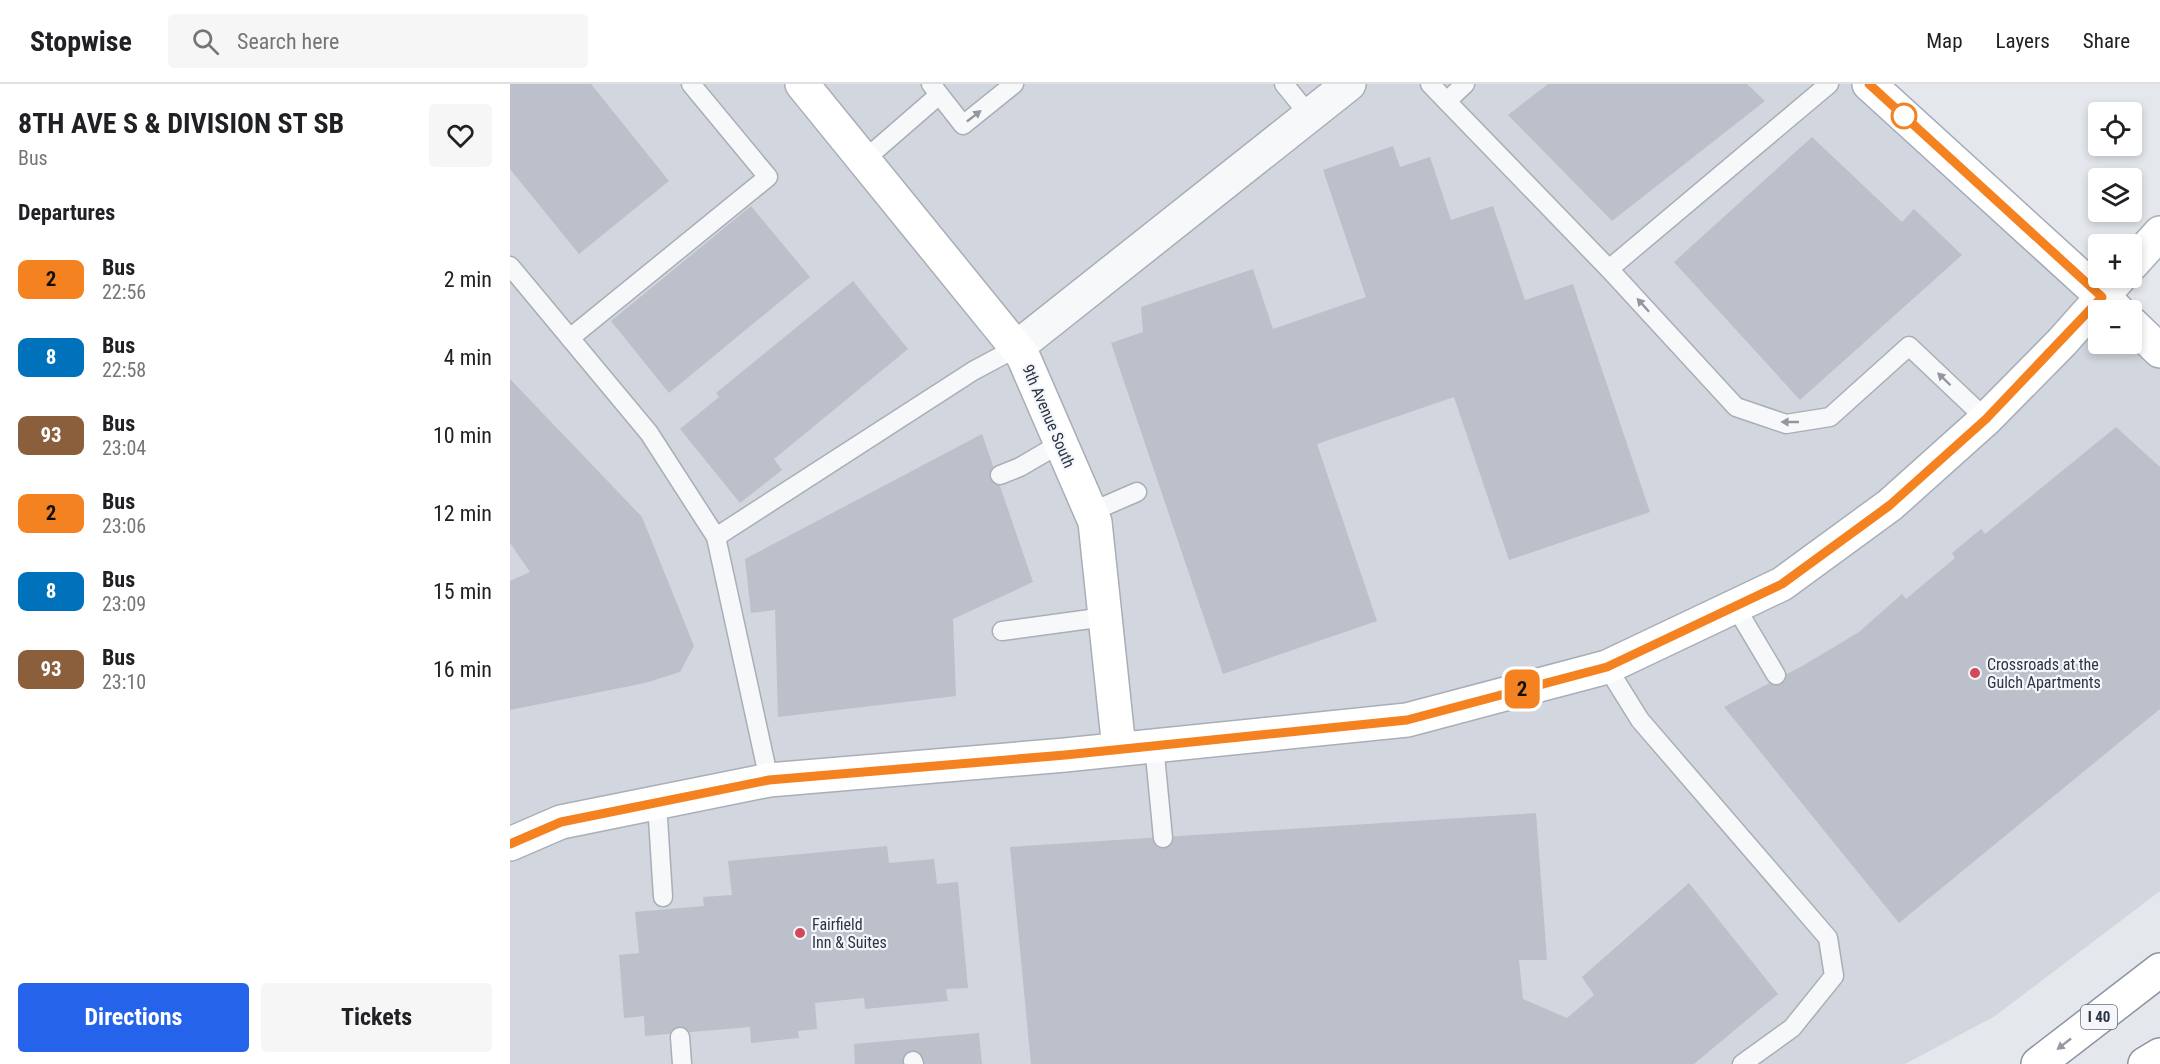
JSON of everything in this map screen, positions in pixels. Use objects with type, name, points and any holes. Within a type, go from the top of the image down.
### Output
[{"type":"main road","name":"9th Avenue South","points":[[802,84],[1023,356],[1095,522],[1119,749]]},
{"type":"main road","points":[[510,844],[561,822],[769,780],[1119,749],[1407,720],[1607,667],[1782,584],[1890,505],[1986,419],[2113,295],[1869,84]]},
{"type":"main road","points":[[2142,253],[2160,233]]},
{"type":"main road","points":[[2142,334],[2160,351]]},
{"type":"main road","name":"I 40","points":[[2038,1064],[2160,970]]},
{"type":"main road","points":[[2145,1064],[2160,1055]]},
{"type":"street","points":[[1016,348],[1349,84]]},
{"type":"lane","points":[[570,338],[768,177],[691,84]]},
{"type":"lane","points":[[863,161],[935,89],[963,124],[1014,84]]},
{"type":"lane","points":[[1284,84],[1310,116]]},
{"type":"lane","points":[[1430,84],[1609,269],[1736,407],[1786,424],[1830,417],[1909,346],[1986,419]]},
{"type":"lane","points":[[1447,101],[1465,84]]},
{"type":"lane","points":[[1609,269],[1829,84]]},
{"type":"lane","points":[[510,266],[649,433],[716,537],[769,780]]},
{"type":"lane","points":[[716,537],[973,370],[1016,348]]},
{"type":"lane","points":[[1000,475],[1020,467],[1061,444]]},
{"type":"lane","points":[[1090,512],[1137,492]]},
{"type":"lane","points":[[1735,606],[1776,675]]},
{"type":"lane","points":[[1002,631],[1105,617]]},
{"type":"lane","points":[[1607,667],[1640,720],[1828,938],[1834,976],[1792,1028],[1742,1064]]},
{"type":"lane","points":[[1154,745],[1162,838]]},
{"type":"lane","points":[[657,803],[663,897]]},
{"type":"lane","points":[[680,1037],[682,1064]]},
{"type":"shaded area","points":[[510,84],[1869,84],[2088,300],[2088,354],[2142,354],[2142,346],[2160,351],[2160,891],[1995,1016],[1905,1064],[510,1064]]},
{"type":"building","points":[[510,84],[591,84],[669,181],[579,254],[510,169]]},
{"type":"building","points":[[1548,84],[1747,84],[1765,101],[1612,221],[1508,115]]},
{"type":"building","points":[[1812,137],[1902,222],[1914,209],[1962,255],[1800,400],[1674,262]]},
{"type":"building","points":[[1393,146],[1400,167],[1430,157],[1451,220],[1493,206],[1525,300],[1573,284],[1650,512],[1509,560],[1454,397],[1317,444],[1377,621],[1223,674],[1111,343],[1143,332],[1141,307],[1253,269],[1273,329],[1366,297],[1323,170]]},
{"type":"building","points":[[751,206],[810,277],[669,393],[611,321]]},
{"type":"building","points":[[853,281],[908,349],[774,459],[782,470],[740,503],[680,429],[719,397],[716,393]]},
{"type":"building","points":[[510,379],[642,517],[694,646],[680,672],[645,683],[510,710],[510,581],[530,572],[510,543]]},
{"type":"building","name":"Crossroads at the Gulch Apartments","points":[[2116,427],[2160,467],[2160,709],[1899,923],[1724,707],[1804,665],[1859,632],[1902,594],[1906,599],[1955,558],[1952,553],[1981,529],[1985,534]]},
{"type":"building","points":[[982,434],[1033,582],[953,619],[956,696],[778,717],[775,610],[751,613],[745,559]]},
{"type":"building","points":[[1536,813],[1547,960],[1519,960],[1523,999],[1567,1018],[1594,995],[1582,977],[1689,883],[1778,994],[1694,1064],[1031,1064],[1010,847]]},
{"type":"building","name":"Fairfield Inn & Suites","points":[[887,846],[889,863],[934,859],[937,884],[958,882],[968,988],[946,989],[948,1001],[865,1009],[864,998],[815,1003],[817,1029],[798,1031],[799,1038],[751,1043],[750,1027],[645,1036],[644,1016],[624,1018],[619,955],[639,953],[635,912],[704,906],[703,897],[732,895],[728,861]]},
{"type":"building","points":[[979,1033],[982,1064],[855,1064],[854,1044]]},
{"type":"bus line","name":"2","points":[[510,844],[561,822],[769,780],[1065,755],[1407,720],[1607,667],[1782,584],[1890,505],[1986,419],[2062,342],[2102,297],[1869,84]]},
{"type":"place","name":"Crossroads at the Gulch Apartments","points":[[1975,673]]},
{"type":"place","name":"Fairfield Inn & Suites","points":[[800,933]]}]
